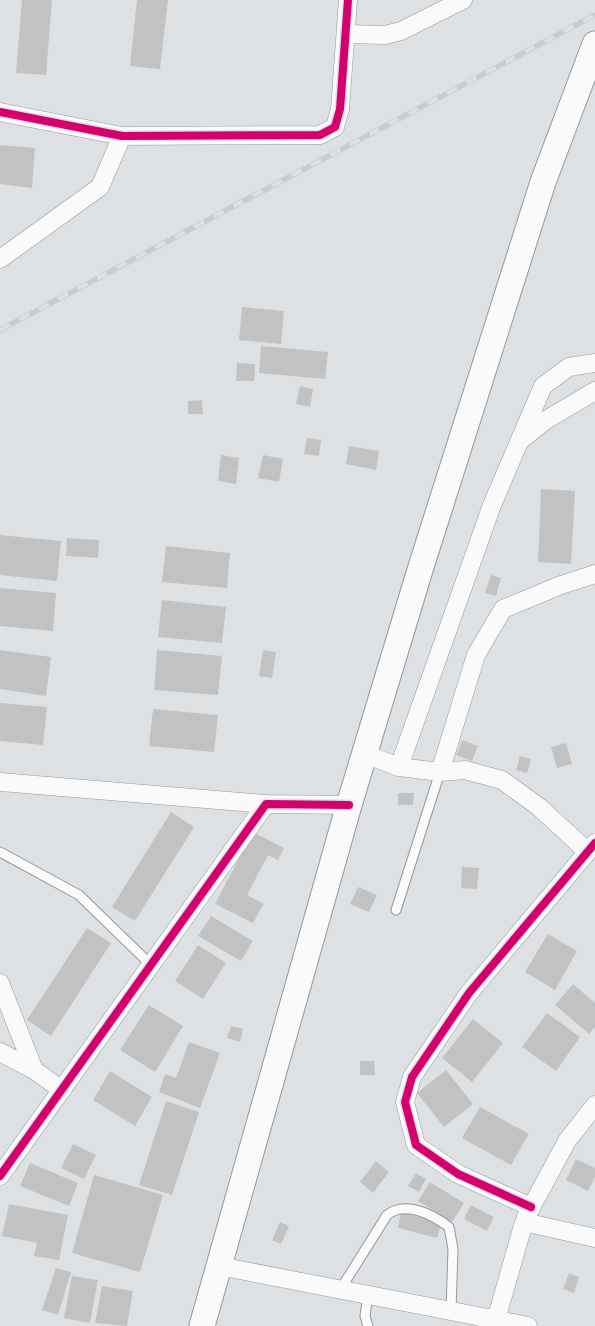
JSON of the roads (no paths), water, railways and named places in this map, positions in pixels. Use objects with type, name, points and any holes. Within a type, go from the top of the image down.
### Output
[{"type":"main road","points":[[202,1326],[365,754],[543,182],[595,44]]},
{"type":"street","points":[[0,112],[122,136],[320,135],[335,127],[340,109],[348,0]]},
{"type":"street","points":[[346,34],[385,35],[402,31],[463,0]]},
{"type":"street","points":[[0,258],[100,187],[122,136]]},
{"type":"street","points":[[398,767],[492,505],[544,386],[569,367],[595,363]]},
{"type":"street","points":[[519,441],[546,420],[595,391]]},
{"type":"street","points":[[440,772],[476,655],[503,609],[561,585],[595,574]]},
{"type":"street","points":[[365,754],[398,767],[440,772],[465,770],[502,780],[591,847],[469,993],[412,1077],[405,1102],[416,1145],[458,1174],[528,1214],[595,1238]]},
{"type":"street","points":[[0,782],[266,804],[350,805]]},
{"type":"street","points":[[0,1176],[266,804]]},
{"type":"street","points":[[0,983],[34,1070]]},
{"type":"street","points":[[0,1052],[34,1070],[62,1090]]},
{"type":"street","points":[[496,1320],[528,1214],[567,1141],[595,1105]]},
{"type":"street","points":[[219,1266],[528,1326]]},
{"type":"lane","points":[[396,910],[440,772]]},
{"type":"lane","points":[[0,852],[79,895],[151,965]]},
{"type":"lane","points":[[340,1290],[387,1215],[405,1208],[436,1218],[449,1226],[453,1249],[451,1311]]},
{"type":"lane","points":[[368,1295],[365,1316],[368,1326]]},
{"type":"railway","points":[[0,330],[595,15]]}]
